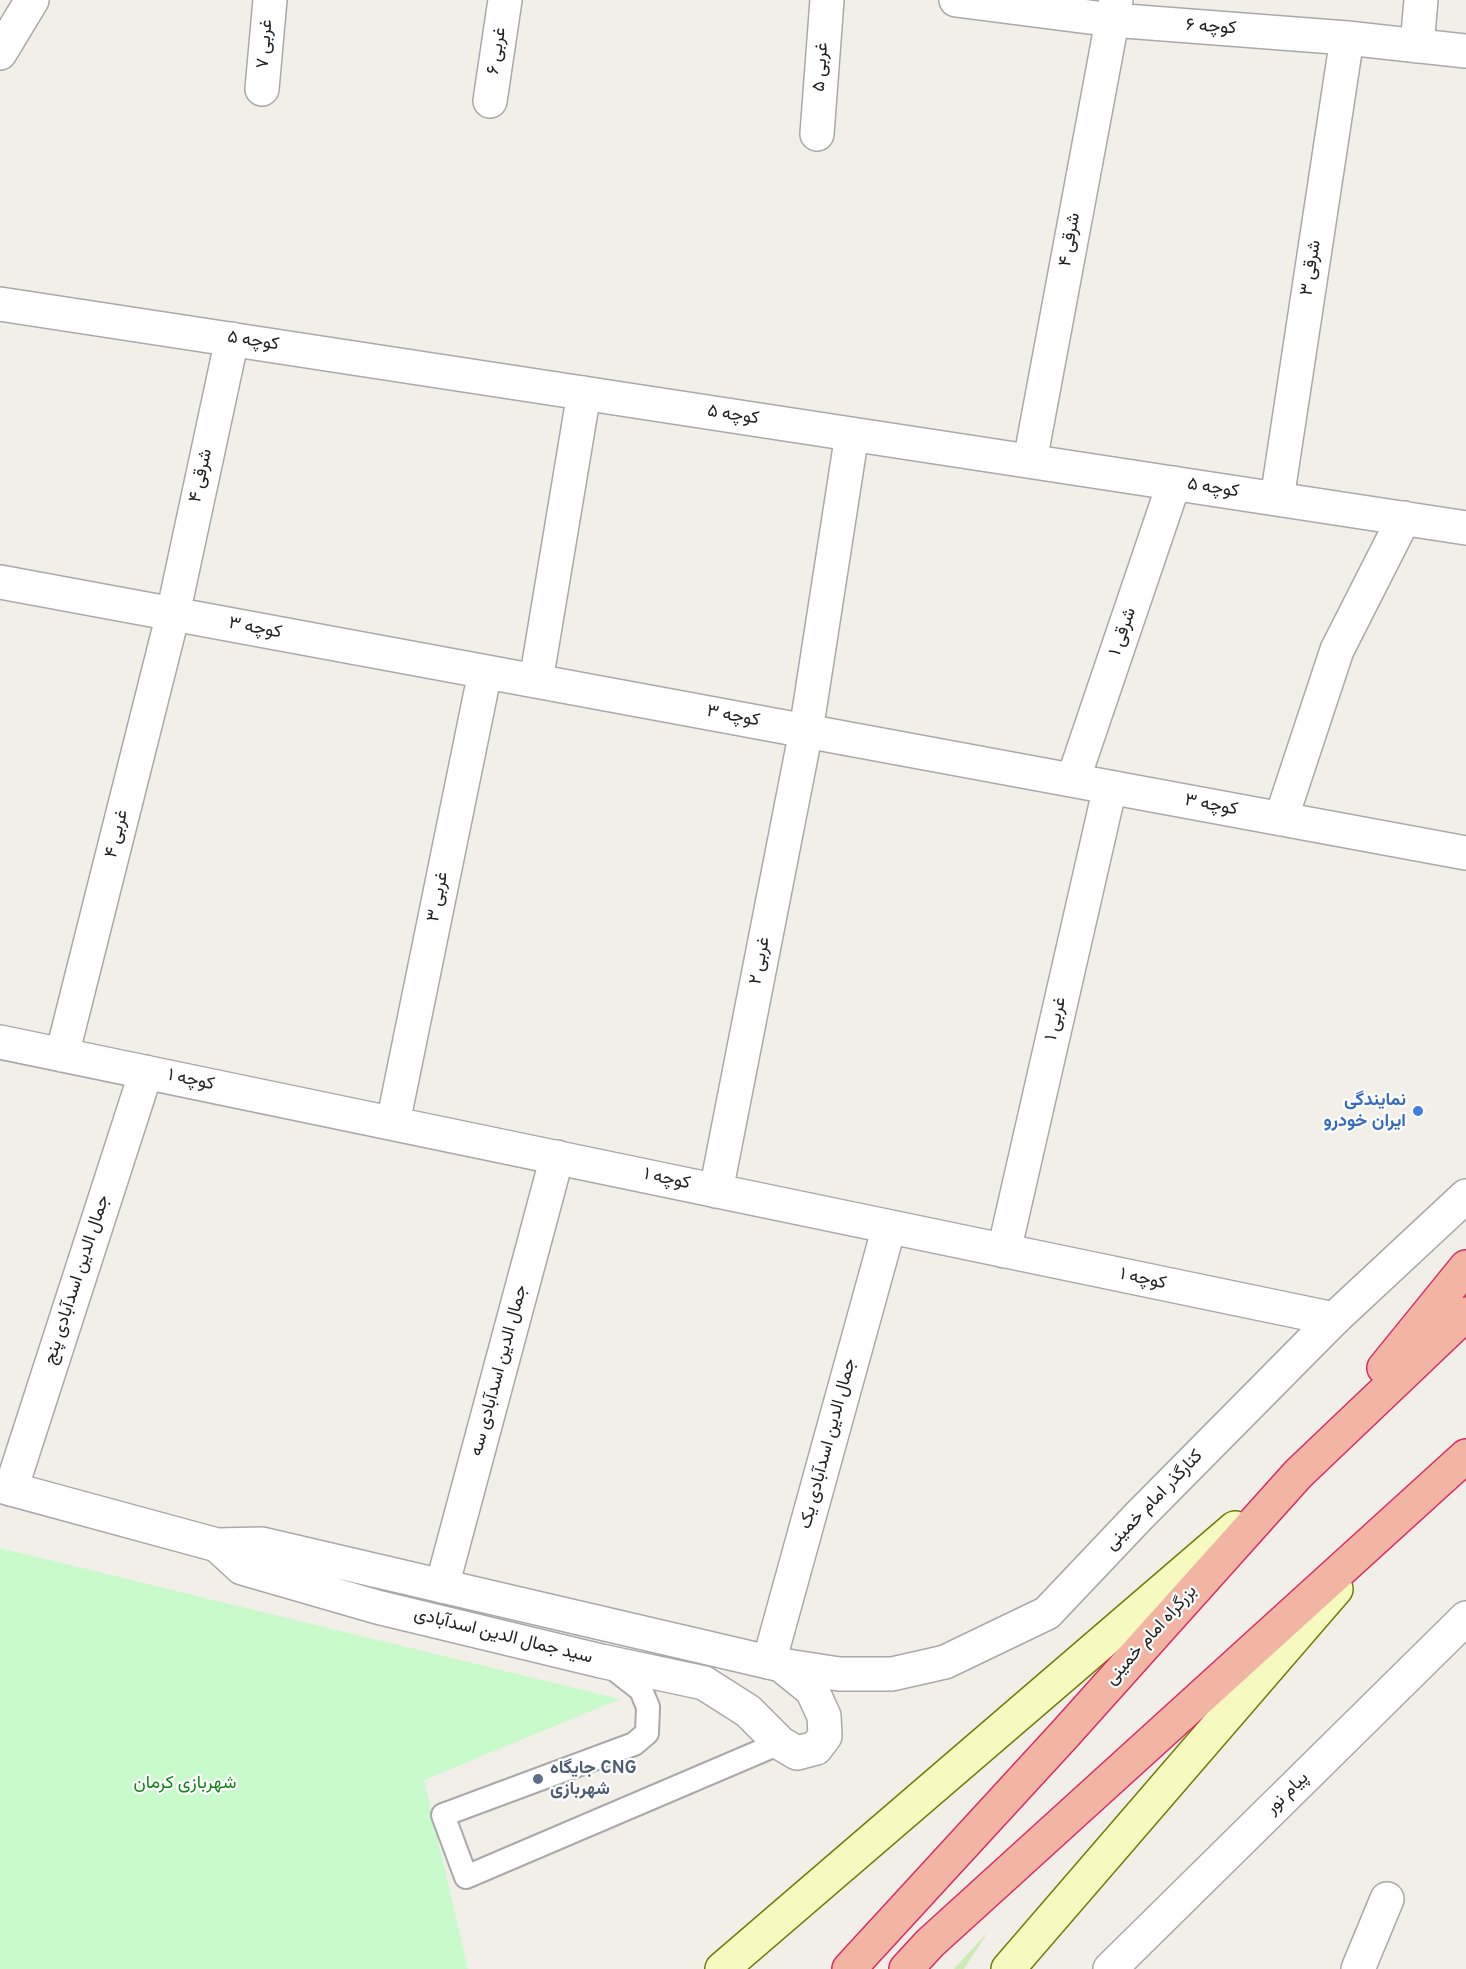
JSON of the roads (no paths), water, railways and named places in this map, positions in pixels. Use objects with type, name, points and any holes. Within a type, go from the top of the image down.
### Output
[{"type":"highway","points":[[1298,1474],[1466,1267]]},
{"type":"highway","name":"بزرگراه امام خمینی","points":[[849,1969],[1298,1474],[1466,1314]]},
{"type":"highway","points":[[906,1969],[930,1943],[1466,1456]]},
{"type":"main road","points":[[722,1969],[1298,1474]]},
{"type":"main road","points":[[1008,1969],[1395,1521]]},
{"type":"street","points":[[0,53],[32,0]]},
{"type":"street","name":"غربی ۷","points":[[262,89],[270,0]]},
{"type":"street","name":"غربی ۶","points":[[490,101],[505,0]]},
{"type":"street","name":"غربی ۵","points":[[817,134],[827,0]]},
{"type":"street","name":"کوچه ۶","points":[[956,0],[1114,10],[1466,51]]},
{"type":"street","points":[[1417,46],[1421,0]]},
{"type":"street","name":"شرقی ۴","points":[[1030,461],[1114,10]]},
{"type":"street","name":"شرقی ۳","points":[[1277,499],[1347,38]]},
{"type":"street","name":"کوچه ۵","points":[[0,304],[1466,528]]},
{"type":"street","name":"شرقی ۴","points":[[173,614],[232,339]]},
{"type":"street","points":[[536,681],[584,393]]},
{"type":"street","name":"غربی ۲","points":[[716,1191],[806,731],[852,434]]},
{"type":"street","name":"شرقی ۱","points":[[1073,780],[1174,483]]},
{"type":"street","points":[[1281,819],[1337,650],[1404,518]]},
{"type":"street","name":"کوچه ۳","points":[[0,582],[1466,853]]},
{"type":"street","name":"غربی ۴","points":[[62,1055],[173,614]]},
{"type":"street","name":"غربی ۳","points":[[393,1123],[485,672]]},
{"type":"street","name":"غربی ۱","points":[[1004,1251],[1110,787]]},
{"type":"street","name":"کوچه ۱","points":[[0,1042],[1334,1319]]},
{"type":"street","name":"جمال الدین اسدآبادی پنج","points":[[6,1488],[146,1072]]},
{"type":"street","name":"جمال الدین اسدآبادی سه","points":[[442,1586],[557,1158]]},
{"type":"street","name":"کنارگذر امام خمینی","points":[[775,1664],[839,1674],[892,1674],[945,1662],[1047,1613],[1138,1517],[1334,1319],[1466,1196]]},
{"type":"street","name":"جمال الدین اسدآبادی یک","points":[[775,1664],[889,1227]]},
{"type":"street","name":"سید جمال الدین اسدآبادی","points":[[6,1488],[217,1545],[262,1544],[775,1664]]},
{"type":"street","name":"سید جمال الدین اسدآبادی","points":[[217,1545],[242,1568],[377,1607],[601,1661],[704,1683],[748,1711],[780,1743]]},
{"type":"street","name":"پیام نور","points":[[1110,1969],[1466,1618]]},
{"type":"street","points":[[775,1664],[812,1690],[824,1716],[825,1736],[816,1748],[797,1754],[780,1743]]},
{"type":"street","points":[[1358,1969],[1387,1899]]},
{"type":"lane","points":[[601,1661],[641,1690],[648,1707],[647,1733],[634,1744],[443,1815],[466,1877],[780,1743]]},
{"type":"place","name":"نمایندگی ایران خودرو","points":[[1418,1111]]},
{"type":"place","name":"جایگاه CNG شهربازی","points":[[538,1779]]},
{"type":"park label","name":"شهربازی کرمان","points":[[185,1784]]}]
